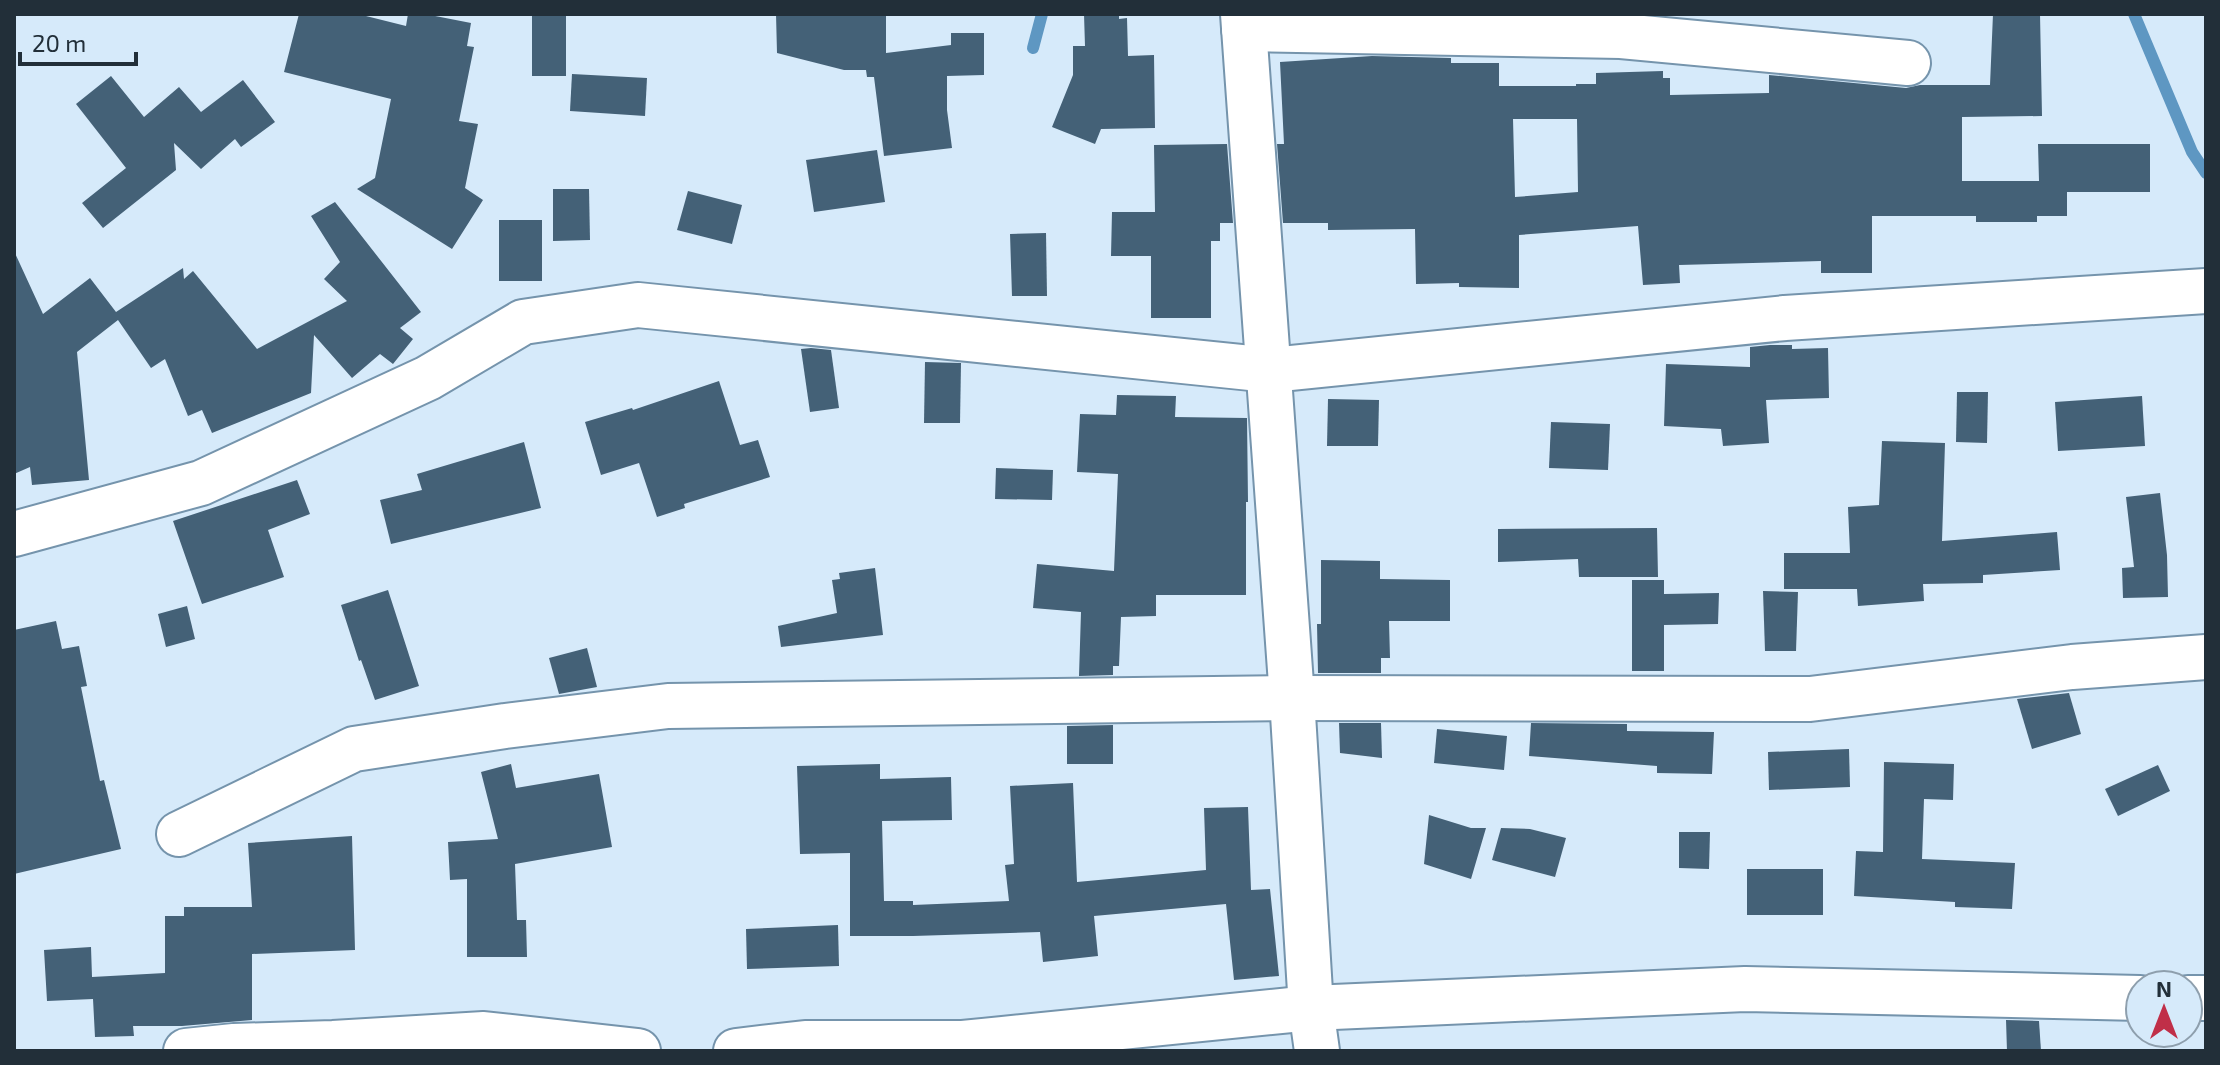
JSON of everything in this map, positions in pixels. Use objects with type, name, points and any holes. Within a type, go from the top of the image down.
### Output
[{"type":"street","points":[[1317,1051],[1311,1008],[1270,370],[1243,21],[1621,36],[1908,63]]},
{"type":"street","points":[[14,534],[201,483],[428,378],[523,322],[638,305],[1270,370],[1785,318],[2206,291]]},
{"type":"street","points":[[179,834],[354,749],[668,706],[1292,698],[1810,699],[2072,667],[2206,657]]},
{"type":"street","points":[[736,1051],[805,1043],[963,1043],[1311,1008],[1745,989],[2124,998]]},
{"type":"street","points":[[186,1051],[484,1034],[638,1051]]},
{"type":"building","points":[[299,14],[358,14],[406,26],[408,14],[425,14],[471,23],[467,46],[474,47],[459,121],[478,124],[465,188],[483,200],[452,249],[357,189],[375,178],[391,99],[284,72]]},
{"type":"building","points":[[532,14],[566,14],[566,76],[532,76]]},
{"type":"building","points":[[776,14],[886,14],[886,53],[951,45],[951,33],[984,33],[984,75],[947,76],[952,148],[884,156],[874,77],[867,77],[866,70],[844,70],[777,53]]},
{"type":"building","points":[[1084,14],[1119,14],[1119,19],[1127,18],[1128,56],[1154,55],[1155,128],[1101,129],[1095,144],[1052,127],[1073,75],[1073,46],[1085,46]]},
{"type":"building","points":[[1993,14],[2040,14],[2042,116],[1962,117],[1962,181],[2039,181],[2038,144],[2150,144],[2150,192],[2067,192],[2067,216],[2037,216],[2037,222],[1976,222],[1976,216],[1872,216],[1872,273],[1821,273],[1821,261],[1679,265],[1680,283],[1643,285],[1638,226],[1519,235],[1519,288],[1459,287],[1459,283],[1416,284],[1415,229],[1328,230],[1328,223],[1283,223],[1277,144],[1284,144],[1280,62],[1372,56],[1451,58],[1451,63],[1499,63],[1499,86],[1576,86],[1596,84],[1596,73],[1663,71],[1663,78],[1670,78],[1670,95],[1769,93],[1769,75],[1906,88],[1920,85],[1990,85]],"holes":[[[1513,119],[1577,119],[1578,192],[1515,197]]]},
{"type":"building","points":[[572,74],[647,78],[645,116],[570,111]]},
{"type":"building","points":[[111,76],[144,117],[179,87],[201,112],[243,80],[275,122],[241,147],[235,139],[201,169],[174,143],[176,170],[103,228],[82,203],[126,168],[76,104]]},
{"type":"building","points":[[1227,144],[1233,223],[1220,223],[1220,241],[1211,241],[1211,318],[1151,318],[1151,256],[1111,256],[1112,212],[1155,212],[1154,145]]},
{"type":"building","points":[[877,150],[885,202],[814,212],[806,160]]},
{"type":"building","points":[[553,189],[589,189],[590,240],[553,241]]},
{"type":"building","points":[[688,191],[742,205],[732,244],[677,230]]},
{"type":"building","points":[[335,202],[421,312],[400,328],[413,339],[393,364],[380,354],[352,378],[314,335],[311,393],[212,433],[202,410],[188,416],[165,359],[151,368],[118,320],[77,352],[89,480],[32,485],[30,467],[14,474],[14,251],[43,314],[90,278],[116,312],[183,268],[184,279],[193,271],[257,349],[347,301],[324,279],[340,262],[311,216]]},
{"type":"building","points":[[499,220],[542,220],[542,281],[499,281]]},
{"type":"building","points":[[1046,233],[1047,296],[1012,296],[1010,234]]},
{"type":"building","points":[[1792,345],[1792,349],[1828,348],[1829,398],[1766,400],[1769,443],[1723,446],[1721,429],[1664,426],[1666,364],[1750,367],[1750,347]]},
{"type":"building","points":[[801,349],[831,350],[839,408],[810,412]]},
{"type":"building","points":[[925,362],[961,363],[960,423],[924,423]]},
{"type":"building","points":[[719,381],[740,445],[758,440],[770,477],[684,504],[685,508],[657,517],[639,463],[601,475],[585,422],[633,410]]},
{"type":"building","points":[[1957,392],[1988,392],[1987,443],[1956,442]]},
{"type":"building","points":[[1117,395],[1176,396],[1175,417],[1247,418],[1246,595],[1156,595],[1156,616],[1121,617],[1119,666],[1113,666],[1113,675],[1079,676],[1081,612],[1033,608],[1037,564],[1114,571],[1118,474],[1077,472],[1080,414],[1116,415]]},
{"type":"building","points":[[2142,396],[2145,446],[2058,451],[2055,402]]},
{"type":"building","points":[[1328,399],[1379,400],[1378,446],[1327,446]]},
{"type":"building","points":[[1551,422],[1610,424],[1608,470],[1549,468]]},
{"type":"building","points":[[1882,441],[1945,443],[1942,541],[2057,532],[2060,570],[1983,575],[1983,583],[1923,584],[1924,601],[1858,606],[1857,589],[1784,589],[1784,553],[1850,553],[1848,507],[1879,505]]},
{"type":"building","points":[[524,442],[541,508],[391,544],[380,500],[422,490],[417,474]]},
{"type":"building","points":[[996,468],[1053,470],[1052,500],[995,499]]},
{"type":"building","points":[[297,480],[310,514],[268,530],[284,577],[202,604],[173,521]]},
{"type":"building","points":[[2160,493],[2168,597],[2123,598],[2122,568],[2134,567],[2126,497]]},
{"type":"building","points":[[1657,528],[1658,577],[1579,577],[1578,559],[1498,562],[1498,529]]},
{"type":"building","points":[[1321,560],[1380,561],[1380,579],[1450,580],[1450,621],[1389,621],[1390,658],[1381,658],[1381,673],[1318,673]]},
{"type":"building","points":[[875,568],[883,635],[781,647],[778,626],[837,613],[832,580],[840,579],[839,573]]},
{"type":"building","points":[[1632,580],[1664,580],[1664,594],[1719,593],[1718,624],[1664,625],[1664,671],[1632,671]]},
{"type":"building","points":[[388,590],[419,686],[375,700],[341,605]]},
{"type":"building","points":[[1763,591],[1798,592],[1796,651],[1765,651]]},
{"type":"building","points":[[187,606],[195,639],[166,647],[158,614]]},
{"type":"building","points":[[56,621],[62,649],[79,646],[87,686],[81,687],[100,781],[104,780],[121,849],[14,874],[14,630]]},
{"type":"building","points":[[587,648],[597,687],[559,694],[549,658]]},
{"type":"building","points":[[2069,693],[2081,734],[2032,749],[2017,699]]},
{"type":"building","points":[[1339,723],[1381,723],[1382,758],[1340,753]]},
{"type":"building","points":[[1531,723],[1627,724],[1627,731],[1714,732],[1712,774],[1657,773],[1657,766],[1529,756]]},
{"type":"building","points":[[1113,725],[1113,764],[1067,764],[1067,726]]},
{"type":"building","points":[[1437,729],[1507,736],[1504,770],[1434,763]]},
{"type":"building","points":[[1849,749],[1850,787],[1769,790],[1768,752]]},
{"type":"building","points":[[1884,762],[1954,764],[1953,800],[1924,799],[1922,859],[2015,863],[2012,909],[1955,907],[1955,902],[1854,896],[1856,851],[1883,852]]},
{"type":"building","points":[[511,764],[516,788],[599,774],[612,847],[515,864],[517,920],[526,920],[527,957],[467,957],[467,879],[450,880],[448,842],[498,839],[481,772]]},
{"type":"building","points":[[880,764],[880,779],[951,777],[952,820],[882,821],[884,901],[913,901],[913,905],[1009,901],[1005,865],[1014,864],[1010,786],[1073,783],[1077,882],[1206,870],[1204,808],[1248,807],[1251,890],[1270,889],[1279,976],[1234,980],[1226,904],[1094,916],[1098,956],[1043,962],[1040,932],[850,936],[850,853],[800,854],[797,766]]},
{"type":"building","points":[[2158,765],[2170,791],[2118,816],[2105,789]]},
{"type":"building","points":[[1429,815],[1471,828],[1486,828],[1471,879],[1424,864]]},
{"type":"building","points":[[1501,828],[1530,829],[1566,838],[1555,877],[1492,860]]},
{"type":"building","points":[[1679,832],[1710,832],[1709,869],[1679,868]]},
{"type":"building","points":[[352,836],[355,950],[252,954],[252,1020],[182,1026],[133,1026],[134,1036],[95,1037],[93,999],[47,1001],[44,950],[91,947],[92,977],[165,973],[165,916],[184,916],[184,907],[252,907],[248,843]]},
{"type":"building","points":[[1747,869],[1823,869],[1823,915],[1747,915]]},
{"type":"building","points":[[838,925],[839,966],[747,969],[746,929]]},
{"type":"building","points":[[2006,1020],[2039,1021],[2041,1051],[2007,1051]]},
{"type":"waterway","points":[[1033,48],[1042,14]]},
{"type":"waterway","points":[[2134,14],[2192,152],[2206,173]]}]
